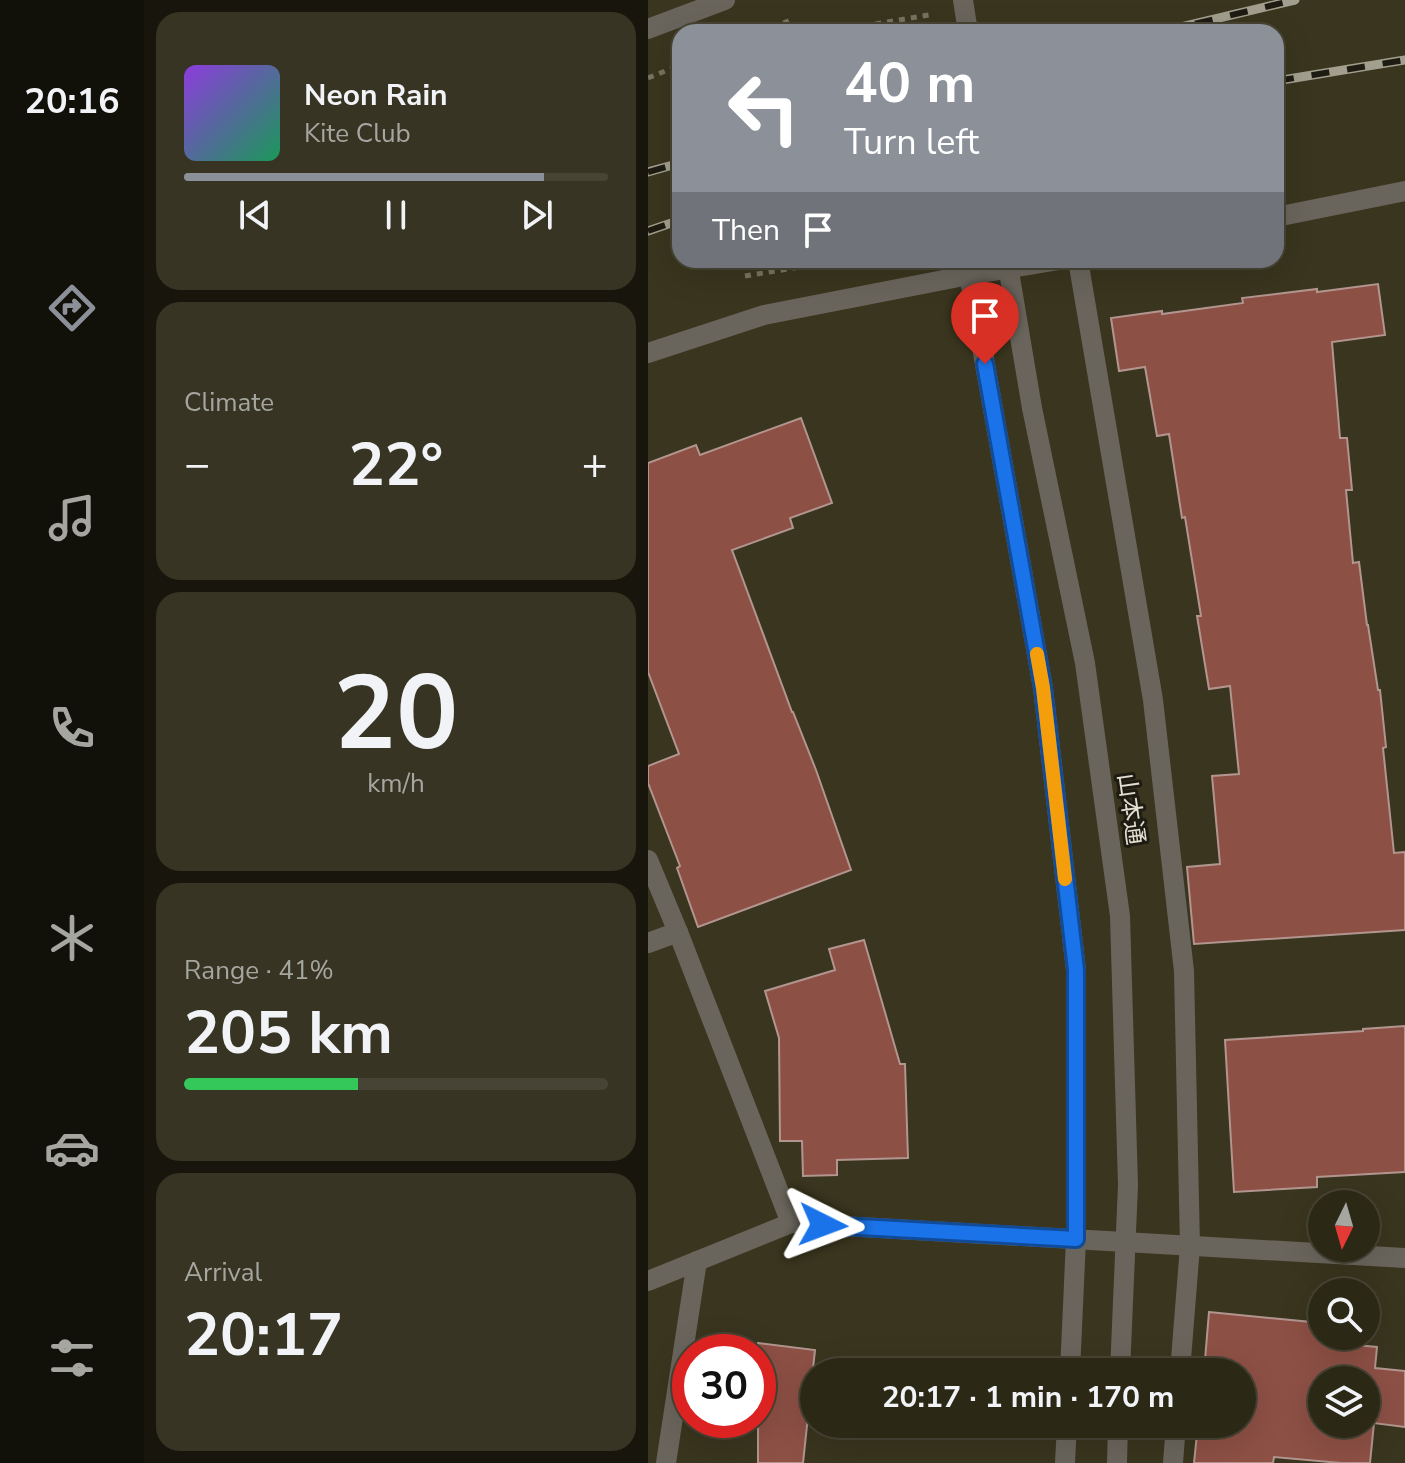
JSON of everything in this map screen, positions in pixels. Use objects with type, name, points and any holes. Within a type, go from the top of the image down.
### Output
[{"type":"street","points":[[648,29],[725,0]]},
{"type":"street","points":[[963,0],[967,24]]},
{"type":"street","points":[[1284,215],[1405,191]]},
{"type":"street","name":"山本通","points":[[1008,268],[1032,408],[1085,663],[1120,916],[1128,1185],[1121,1358]]},
{"type":"street","points":[[648,353],[764,315],[1011,268]]},
{"type":"street","points":[[1079,268],[1153,700],[1184,971],[1190,1246],[1181,1358]]},
{"type":"street","points":[[969,275],[1043,688],[1076,970],[1076,1239],[1071,1358]]},
{"type":"street","points":[[648,860],[791,1223]]},
{"type":"street","points":[[648,943],[678,932]]},
{"type":"street","points":[[648,1281],[791,1223],[1405,1258]]},
{"type":"street","points":[[666,1463],[697,1261]]},
{"type":"street","points":[[1065,1463],[1066,1438]]},
{"type":"street","points":[[1117,1463],[1118,1438]]},
{"type":"street","points":[[1173,1463],[1175,1438]]},
{"type":"path","points":[[875,24],[934,14]]},
{"type":"path","points":[[648,78],[672,68]]},
{"type":"path","points":[[745,276],[794,268]]},
{"type":"building","points":[[1378,284],[1385,335],[1332,342],[1340,438],[1347,438],[1352,490],[1346,490],[1353,563],[1359,562],[1380,690],[1394,853],[1405,852],[1405,930],[1194,944],[1187,867],[1220,864],[1212,776],[1239,774],[1230,686],[1209,689],[1197,616],[1201,616],[1169,434],[1157,436],[1145,367],[1119,371],[1111,318],[1243,303],[1242,298]]},
{"type":"building","points":[[801,418],[832,503],[790,518],[793,528],[732,550],[851,870],[698,927],[677,868],[680,866],[648,783],[648,766],[679,754],[648,672],[648,463],[696,445],[700,455]]},
{"type":"building","points":[[864,940],[900,1064],[905,1064],[908,1158],[837,1160],[837,1175],[803,1176],[802,1141],[780,1141],[779,1038],[765,991],[835,970],[829,949]]},
{"type":"building","points":[[1405,1026],[1405,1172],[1317,1177],[1317,1187],[1234,1192],[1225,1040]]},
{"type":"building","points":[[1209,1312],[1308,1322],[1308,1350],[1377,1350],[1375,1366],[1308,1366],[1308,1438],[1372,1438],[1370,1463],[1274,1457],[1273,1463],[1194,1463],[1197,1438],[1256,1438],[1256,1358],[1205,1358]]},
{"type":"building","points":[[776,1345],[815,1350],[814,1358],[800,1358],[800,1438],[806,1438],[803,1463],[758,1463],[758,1438],[776,1438]]},
{"type":"building","points":[[1380,1368],[1405,1371],[1405,1427],[1380,1424]]},
{"type":"railway","points":[[1194,24],[1295,0]]},
{"type":"railway","points":[[1284,80],[1405,60]]},
{"type":"railway","points":[[648,172],[672,165]]},
{"type":"railway","points":[[648,231],[672,223]]},
{"type":"slow traffic","points":[[1037,654],[1065,879]]},
{"type":"route","points":[[823,1225],[1076,1239],[1076,970],[1043,688],[985,364]]}]
